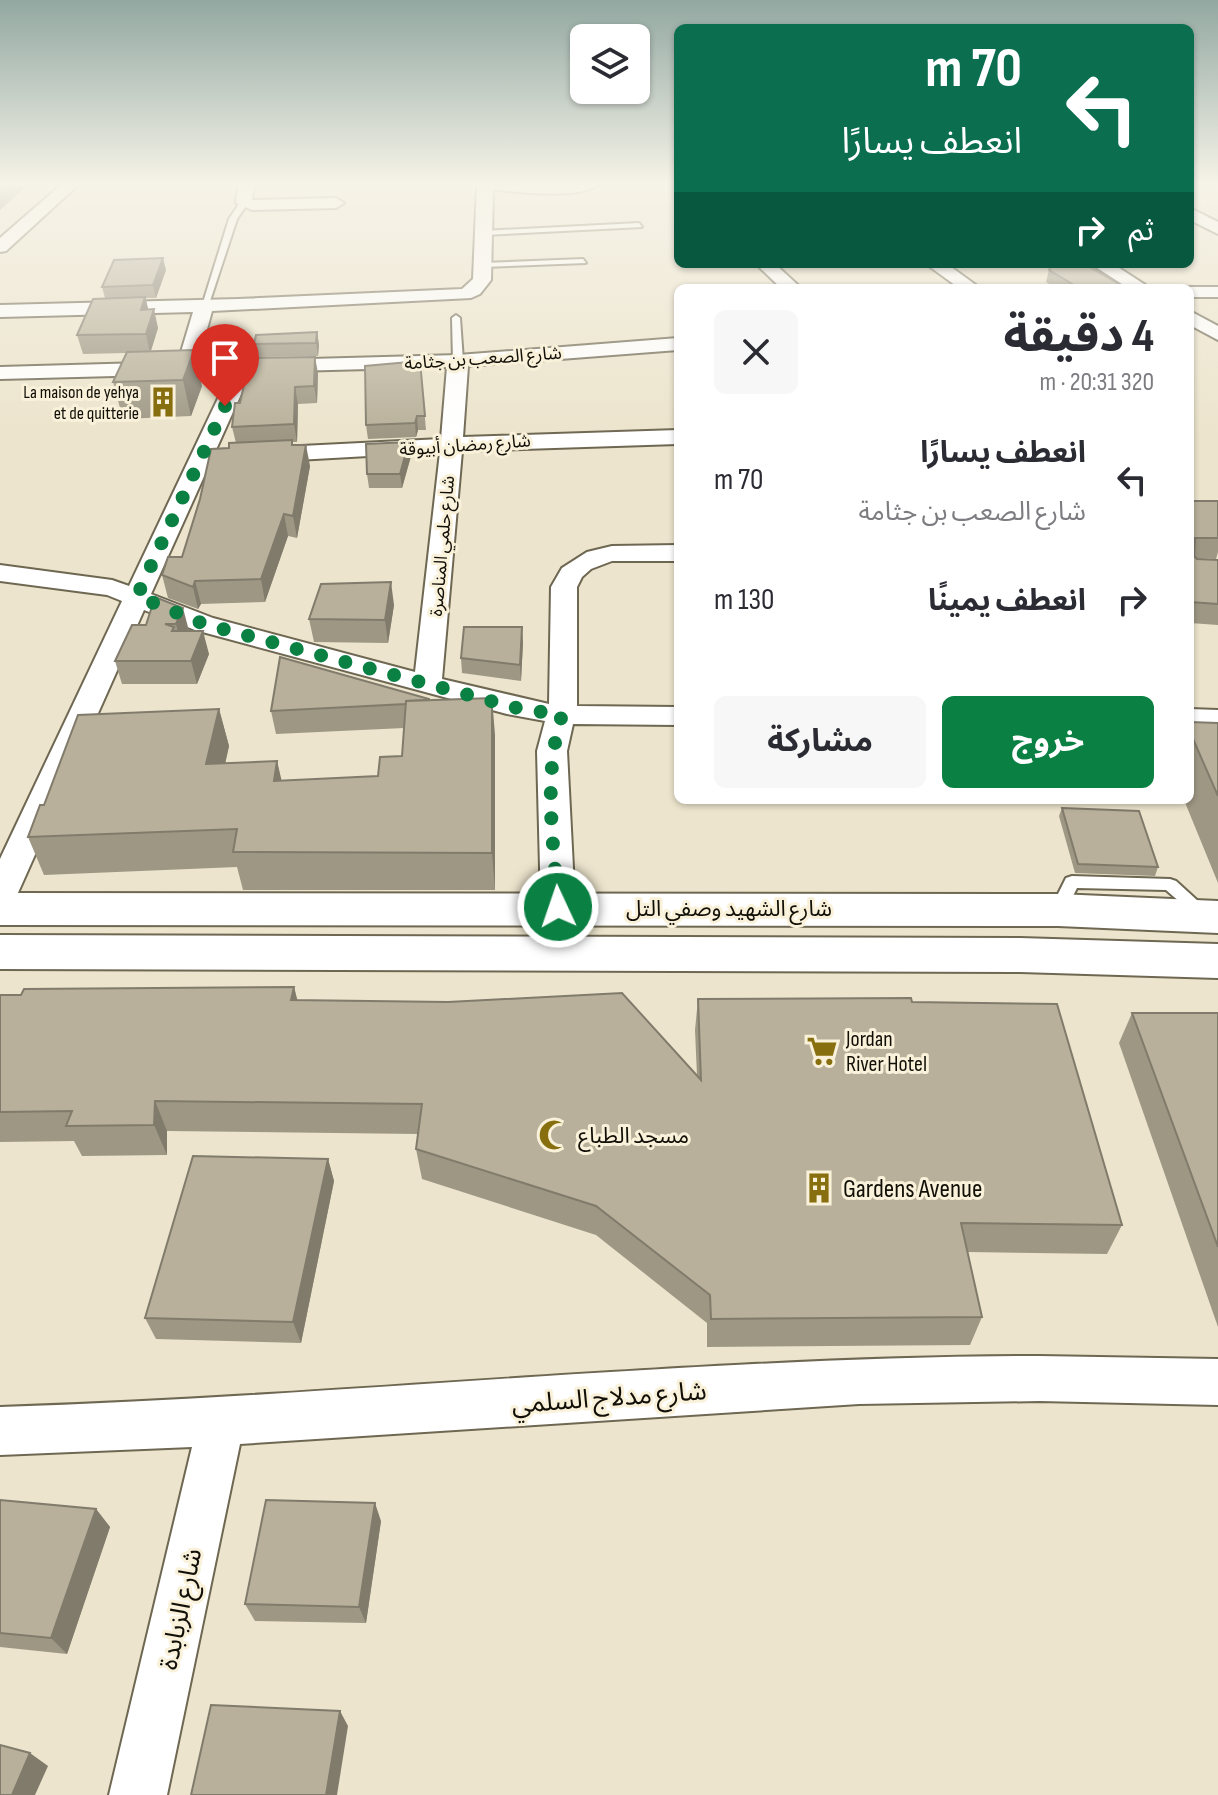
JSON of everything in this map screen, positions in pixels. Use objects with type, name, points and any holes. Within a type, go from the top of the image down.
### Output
[{"type":"main road","name":"شارع الشهيد وصفي التل","points":[[0,909],[558,907],[1058,910],[1212,916]]},
{"type":"main road","name":"شارع الشهيد وصفي التل","points":[[0,952],[504,951],[1020,955],[1218,961]]},
{"type":"street","points":[[0,311],[204,307],[465,294],[479,286],[481,269]]},
{"type":"street","points":[[770,269],[788,284]]},
{"type":"street","points":[[942,269],[965,284]]},
{"type":"street","points":[[1108,269],[1134,284]]},
{"type":"street","points":[[1194,292],[1218,292]]},
{"type":"street","points":[[186,370],[204,307]]},
{"type":"street","points":[[1194,319],[1218,334]]},
{"type":"street","points":[[1194,342],[1218,345]]},
{"type":"street","name":"شارع الصعب بن جثامة","points":[[0,373],[458,361],[674,344]]},
{"type":"street","name":"شارع حلمي المناصرة","points":[[428,682],[458,361]]},
{"type":"street","points":[[0,895],[242,369]]},
{"type":"street","name":"شارع رمضان أبيوقة","points":[[204,455],[373,451],[566,438],[674,437]]},
{"type":"street","points":[[558,907],[552,764],[562,715],[564,587],[568,573],[590,559],[604,556],[674,553]]},
{"type":"street","points":[[0,573],[87,583],[137,596],[204,624],[517,708],[562,715],[674,716]]},
{"type":"street","points":[[1194,718],[1218,719]]},
{"type":"street","name":"شارع مدلاج السلمي","points":[[0,1431],[221,1423],[743,1387],[1077,1378],[1218,1382]]},
{"type":"street","name":"شارع الزبابدة","points":[[138,1795],[221,1423]]},
{"type":"lane","points":[[204,307],[217,269]]},
{"type":"lane","points":[[456,318],[458,361]]},
{"type":"building","points":[[110,269],[159,269],[153,285],[102,287]]},
{"type":"building","points":[[1092,269],[1119,284],[1072,284],[1049,270]]},
{"type":"building","points":[[145,297],[141,310],[154,309],[146,334],[77,335],[93,299]]},
{"type":"building","points":[[317,332],[316,343],[254,344],[256,335]]},
{"type":"building","points":[[194,350],[183,380],[113,382],[127,352]]},
{"type":"building","points":[[315,357],[314,386],[295,387],[294,424],[232,427],[235,403],[240,403],[250,358]]},
{"type":"building","points":[[420,361],[425,416],[417,416],[415,423],[366,425],[365,366]]},
{"type":"building","points":[[292,440],[292,445],[306,445],[293,516],[284,514],[261,579],[195,581],[193,587],[162,575],[168,557],[182,557],[211,449],[229,448],[229,443]]},
{"type":"building","points":[[409,442],[400,474],[367,474],[366,444]]},
{"type":"building","points":[[1194,501],[1218,501],[1218,538],[1195,538],[1194,556]]},
{"type":"building","points":[[1194,556],[1197,559],[1218,560],[1218,604],[1194,602]]},
{"type":"building","points":[[391,582],[385,620],[309,619],[321,584]]},
{"type":"building","points":[[155,597],[183,608],[176,624],[165,624],[174,627],[172,631],[203,631],[191,661],[115,661],[132,625],[146,625]]},
{"type":"building","points":[[464,627],[522,627],[520,665],[461,658]]},
{"type":"building","points":[[280,657],[429,699],[429,700],[271,711]]},
{"type":"building","points":[[492,698],[492,853],[233,852],[237,829],[28,837],[40,805],[44,805],[78,715],[219,709],[206,764],[277,761],[274,781],[378,776],[380,757],[402,756],[406,701]]},
{"type":"building","points":[[1194,722],[1218,723],[1218,796],[1194,741]]},
{"type":"building","points":[[1062,808],[1139,811],[1158,867],[1078,864]]},
{"type":"building","points":[[294,987],[291,1000],[448,1002],[622,993],[701,1080],[698,999],[911,998],[912,1002],[1057,1004],[1122,1225],[961,1223],[982,1317],[711,1319],[710,1295],[596,1206],[416,1149],[422,1104],[155,1101],[154,1125],[66,1126],[72,1111],[0,1112],[0,995],[21,995],[24,989]]},
{"type":"building","points":[[1132,1013],[1218,1013],[1218,1247]]},
{"type":"building","points":[[193,1156],[328,1159],[293,1322],[145,1318]]},
{"type":"building","points":[[0,1500],[96,1509],[51,1638],[0,1633]]},
{"type":"building","points":[[266,1500],[375,1503],[359,1607],[245,1604]]},
{"type":"building","points":[[211,1705],[340,1711],[326,1795],[191,1795]]},
{"type":"building","points":[[0,1745],[30,1753],[12,1795],[0,1795]]},
{"type":"place","name":"La maison de yehya et de quitterie","points":[[163,402]]},
{"type":"place","name":"Jordan River Hotel","points":[[822,1051]]},
{"type":"place","name":"مسجد الطباع","points":[[554,1135]]},
{"type":"place","name":"Gardens Avenue","points":[[819,1188]]},
{"type":"route","points":[[225,406],[137,596],[204,624],[517,708],[562,715],[552,751],[552,815],[558,907]]}]
